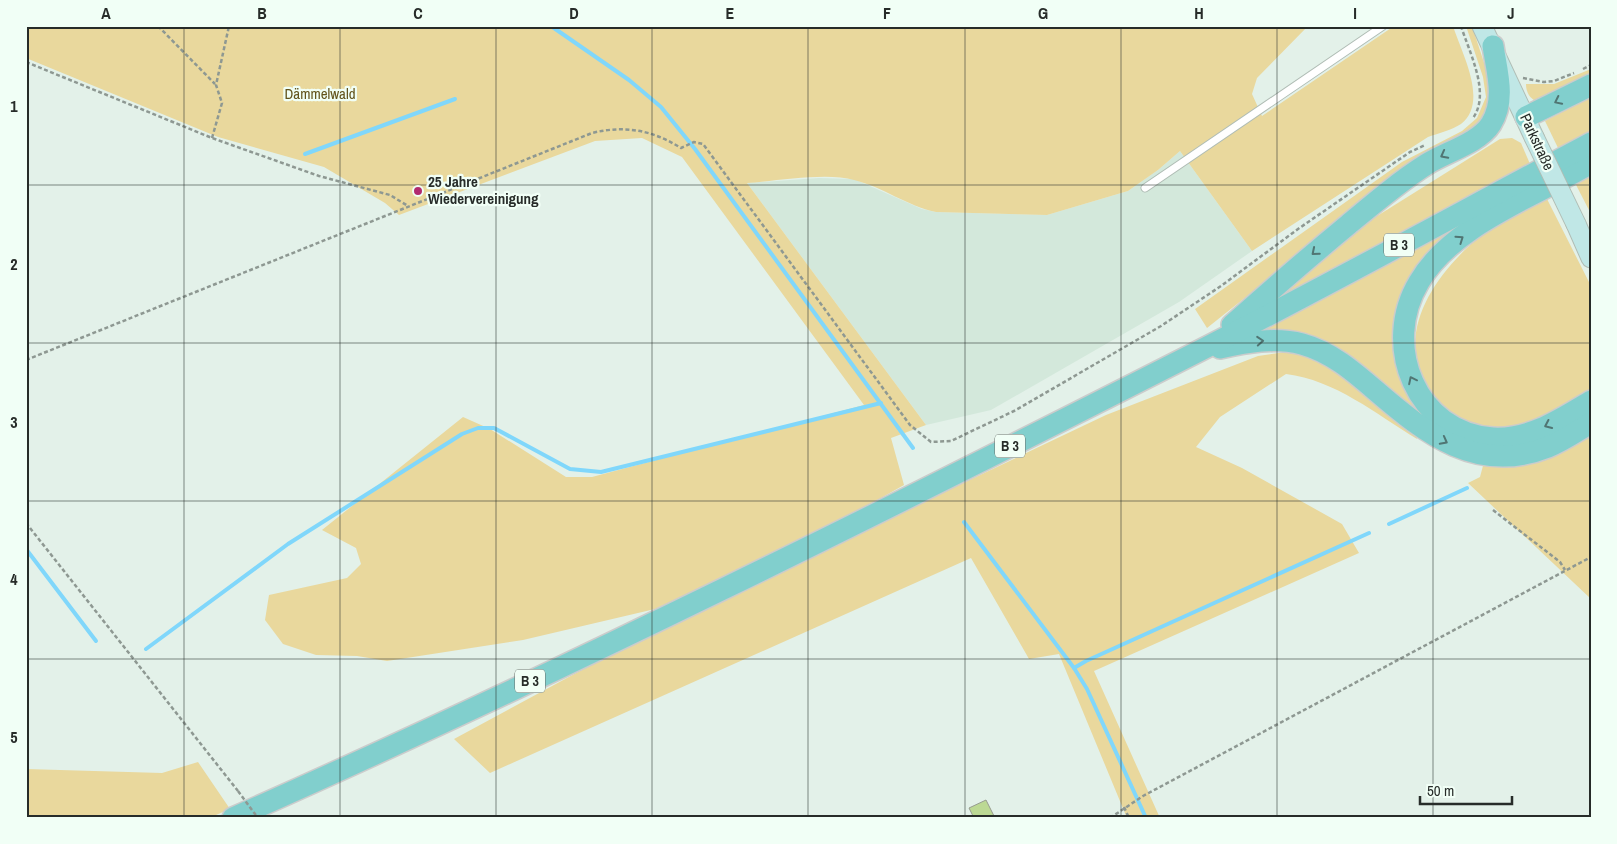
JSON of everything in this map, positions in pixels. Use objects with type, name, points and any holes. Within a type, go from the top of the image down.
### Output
[{"type":"main road","points":[[1201,350],[1288,274],[1377,201],[1469,132],[1488,128],[1496,111],[1500,94],[1492,46]]},
{"type":"main road","points":[[1469,132],[1509,126],[1530,127],[1591,85]]},
{"type":"main road","name":"B 3","points":[[233,818],[457,716],[663,618],[1201,350],[1591,143]]},
{"type":"main road","points":[[1591,163],[1488,220],[1451,245],[1419,281],[1408,302],[1402,336],[1404,357],[1409,375],[1419,395],[1448,422],[1480,436],[1495,438],[1532,432],[1550,425],[1591,401]]},
{"type":"main road","points":[[1201,350],[1261,341],[1282,341],[1318,350],[1335,358],[1427,431],[1476,455],[1499,457],[1526,454],[1548,447],[1591,423]]},
{"type":"street","name":"Parkstraße","points":[[1482,26],[1591,258]]},
{"type":"lane","points":[[1145,188],[1383,26]]},
{"type":"path","points":[[158,26],[216,85],[222,103],[212,138]]},
{"type":"path","points":[[216,85],[230,26]]},
{"type":"path","points":[[1461,26],[1480,91],[1479,104],[1469,132]]},
{"type":"path","points":[[26,62],[212,138],[310,173],[390,195],[408,206]]},
{"type":"path","points":[[1518,79],[1554,81],[1591,65]]},
{"type":"path","points":[[26,360],[592,133],[609,129],[645,131],[662,136],[681,148],[699,141],[707,148],[910,425],[931,442],[951,441],[1014,412],[1161,326],[1221,286],[1298,229],[1410,152],[1430,142]]},
{"type":"path","points":[[1493,510],[1560,562],[1565,570]]},
{"type":"path","points":[[26,523],[258,818]]},
{"type":"path","points":[[1110,818],[1143,796],[1591,557]]},
{"type":"path","points":[[1124,807],[1129,818]]},
{"type":"shaded area","points":[[1180,151],[1252,251],[1179,302],[991,410],[926,425],[747,183],[819,178],[854,179],[922,209],[936,212],[1047,215],[1128,191],[1158,170]]},
{"type":"green space","name":"Dämmelwald","points":[[26,26],[1308,26],[1257,78],[1252,94],[1262,116],[1394,26],[1453,26],[1471,77],[1473,103],[1469,115],[1461,124],[1450,130],[1428,137],[1252,251],[1180,151],[1158,170],[1128,191],[1047,215],[936,212],[865,183],[843,178],[816,177],[747,183],[926,425],[891,438],[904,485],[828,528],[655,609],[523,640],[387,661],[357,656],[316,655],[283,644],[265,620],[269,595],[347,578],[361,564],[356,548],[322,530],[463,417],[490,429],[566,477],[592,477],[864,405],[682,157],[642,138],[595,141],[399,215],[385,203],[324,167],[218,137],[26,58]]},
{"type":"green space","points":[[1466,26],[1472,26],[1492,87],[1491,107],[1482,125],[1370,198],[1207,328],[1195,309],[1402,162],[1462,131],[1477,118],[1486,97],[1483,77]]},
{"type":"green space","points":[[1591,69],[1591,79],[1537,102],[1528,93],[1526,84],[1554,84]]},
{"type":"green space","points":[[1591,97],[1591,132],[1559,150],[1545,121]]},
{"type":"green space","points":[[1512,138],[1521,143],[1530,164],[1279,299],[1294,278],[1342,238],[1500,139]]},
{"type":"green space","points":[[1591,169],[1591,214],[1573,179]]},
{"type":"green space","points":[[1547,199],[1591,286],[1591,396],[1510,430],[1479,426],[1460,418],[1443,406],[1420,372],[1415,346],[1419,320],[1429,295],[1445,272],[1465,250],[1486,231],[1508,216]]},
{"type":"green space","points":[[1475,216],[1399,306],[1436,426],[1335,351],[1245,337]]},
{"type":"green space","points":[[1292,351],[1332,368],[1414,427],[1417,439],[1338,391],[1304,377],[1286,374],[1220,417],[1196,447],[1242,468],[1342,524],[1359,553],[1094,671],[1160,818],[1127,818],[1059,654],[1029,659],[971,558],[490,773],[454,739],[669,623],[1106,415],[1258,356]]},
{"type":"green space","points":[[1591,433],[1591,599],[1468,483],[1480,477],[1484,462]]},
{"type":"green space","points":[[198,762],[230,809],[209,818],[26,818],[26,769],[162,773]]},
{"type":"building","points":[[986,800],[995,818],[974,818],[969,808]]},
{"type":"waterway","points":[[551,26],[629,80],[661,107],[695,149],[913,448]]},
{"type":"waterway","points":[[305,154],[455,99]]},
{"type":"waterway","points":[[146,649],[288,544],[462,434],[478,428],[494,428],[570,469],[601,472],[881,403]]},
{"type":"waterway","points":[[1389,524],[1467,488]]},
{"type":"waterway","points":[[964,522],[1074,668],[1087,689],[1146,818]]},
{"type":"waterway","points":[[1074,668],[1369,533]]},
{"type":"waterway","points":[[26,549],[96,641]]},
{"type":"place","name":"25 Jahre Wiedervereinigung","points":[[418,191]]}]
